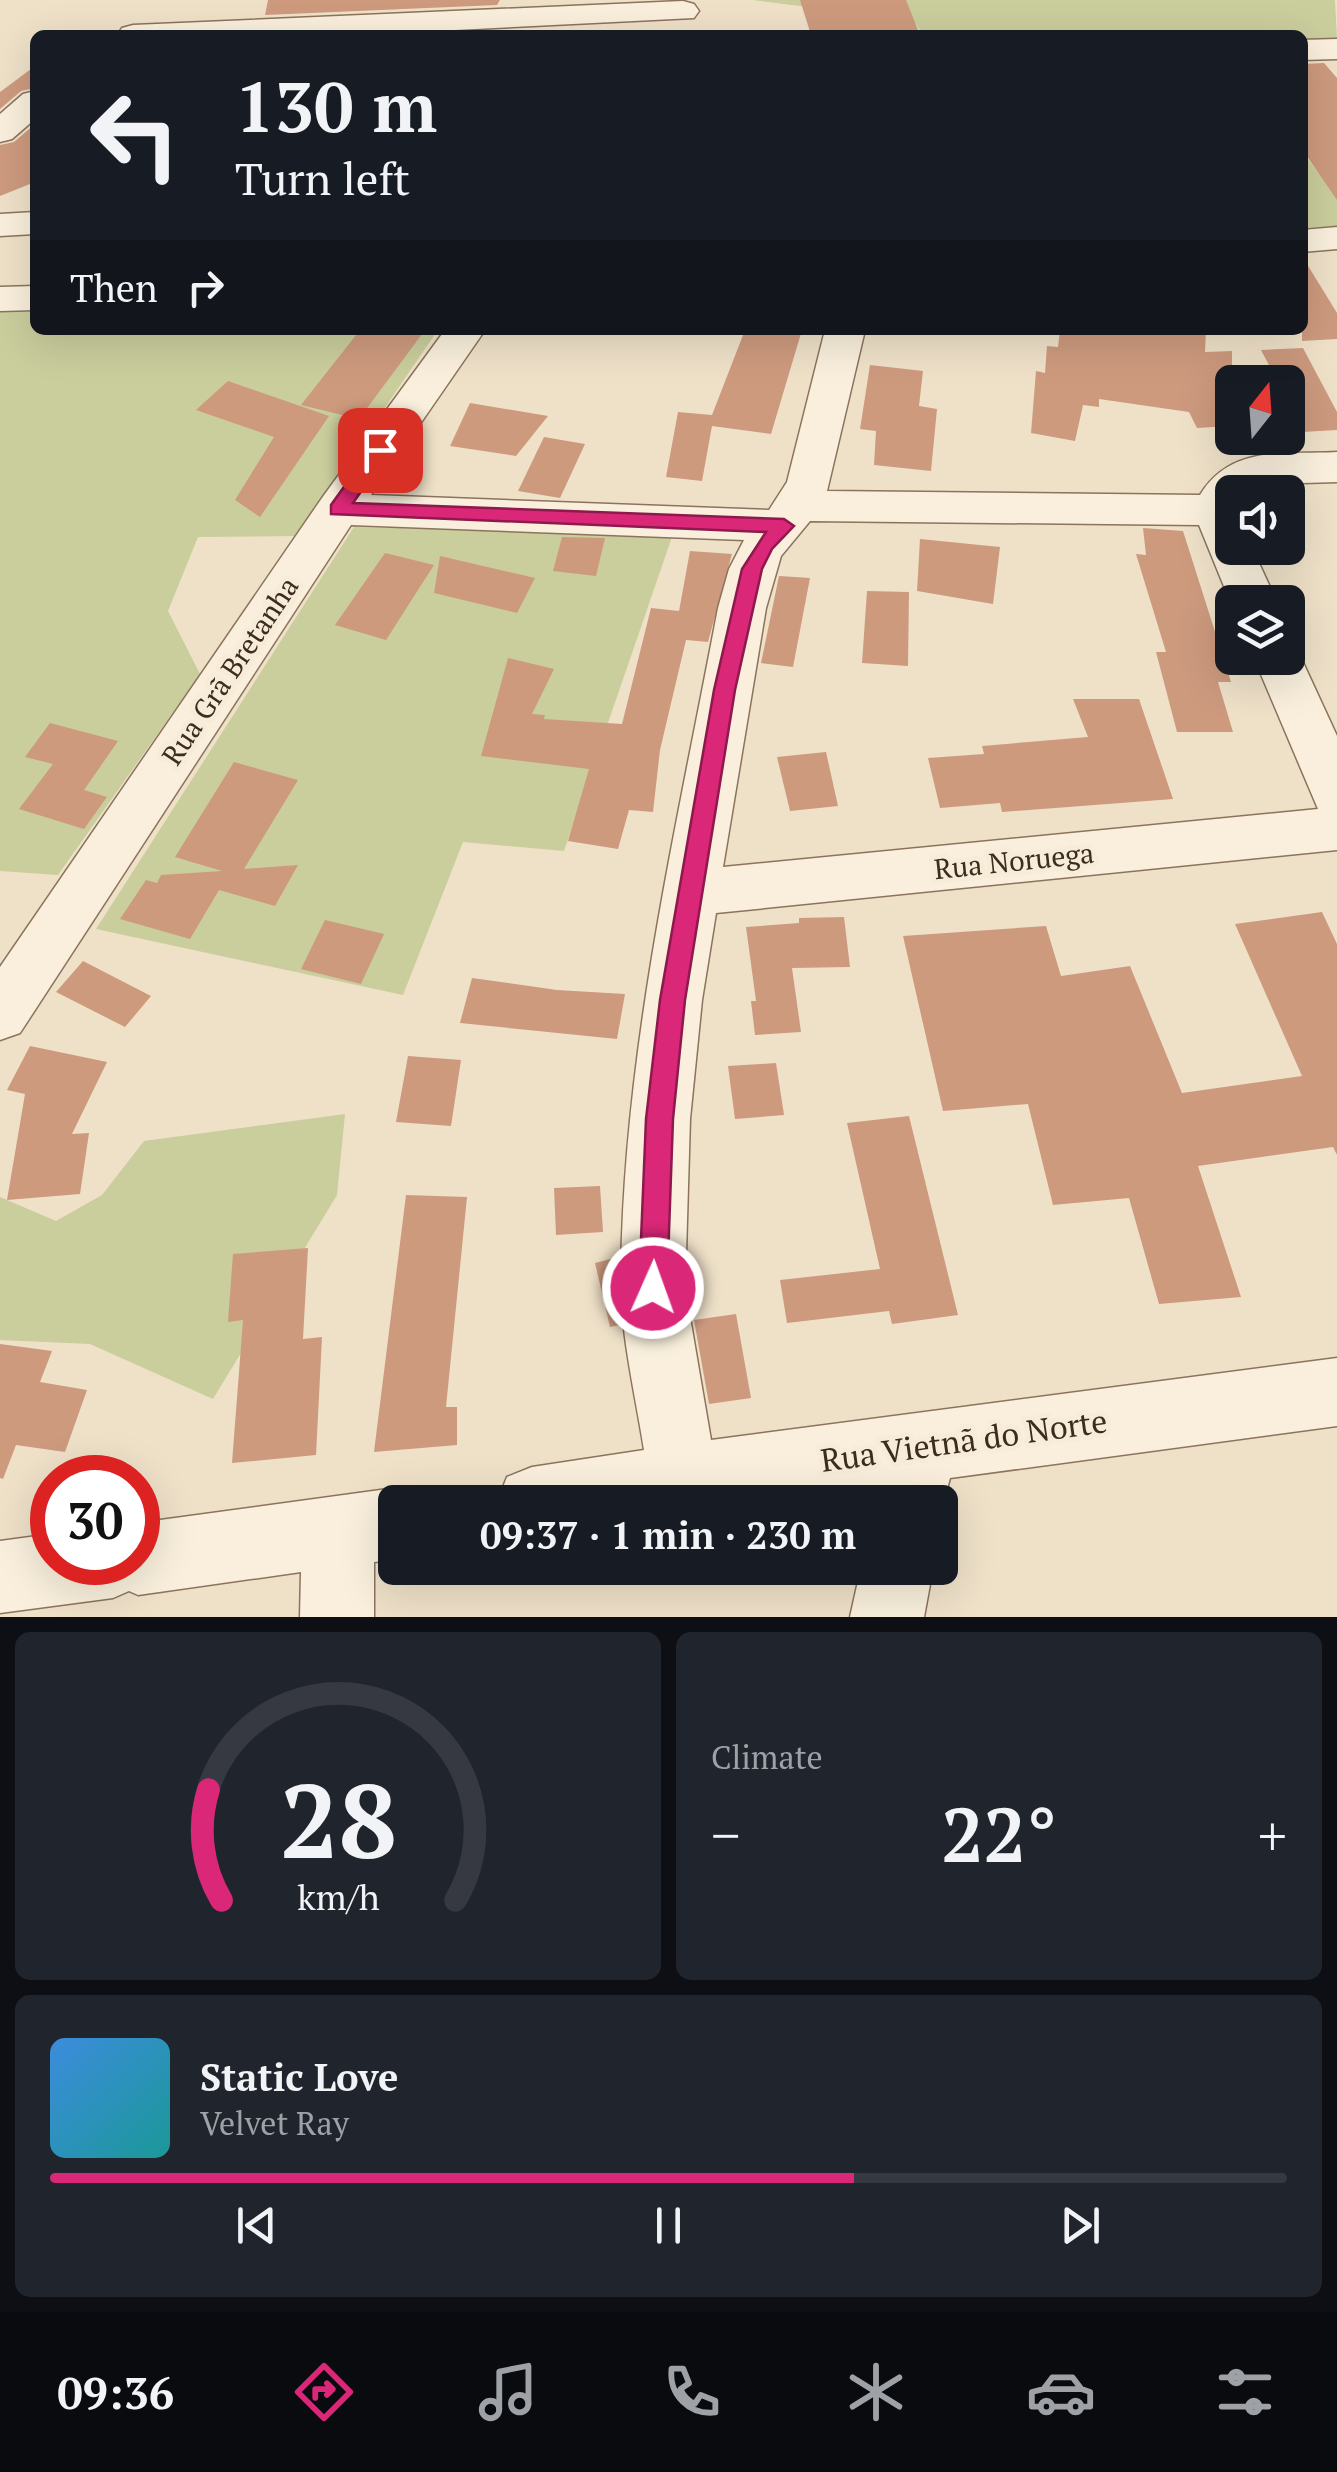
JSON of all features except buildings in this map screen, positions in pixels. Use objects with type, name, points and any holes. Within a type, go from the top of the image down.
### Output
[{"type":"street","points":[[119,30],[156,0]]},
{"type":"street","points":[[270,30],[680,15]]},
{"type":"street","points":[[1308,50],[1337,49]]},
{"type":"street","points":[[0,225],[30,223]]},
{"type":"street","points":[[1308,240],[1337,238]]},
{"type":"street","points":[[0,299],[30,298]]},
{"type":"street","name":"Rua Grã Bretanha","points":[[0,1015],[16,968],[462,335]]},
{"type":"street","points":[[683,1478],[653,1288],[660,1119],[673,1000],[742,608],[758,557],[792,516],[809,482],[844,335]]},
{"type":"street","points":[[1243,475],[1337,467]]},
{"type":"street","points":[[338,509],[792,516],[1215,510]]},
{"type":"street","points":[[1285,675],[1337,794]]},
{"type":"street","name":"Rua Noruega","points":[[691,893],[1337,829]]},
{"type":"street","name":"Rua Vietnã do Norte","points":[[639,1485],[683,1478],[915,1475],[1337,1392]]},
{"type":"street","points":[[160,1556],[367,1529],[337,1617]]},
{"type":"street","points":[[0,1577],[30,1573]]},
{"type":"street","points":[[887,1617],[894,1585]]},
{"type":"green space","points":[[753,0],[1335,0],[1337,40],[1308,42],[1308,30],[920,30],[913,20]]},
{"type":"green space","points":[[1308,159],[1323,179],[1337,178],[1337,226],[1308,228]]},
{"type":"green space","points":[[30,309],[30,335],[435,335],[297,536],[198,537],[168,611],[200,674],[58,875],[0,871],[0,310]]},
{"type":"green space","points":[[354,527],[673,534],[564,851],[463,842],[403,995],[96,929]]},
{"type":"green space","points":[[345,1114],[337,1195],[213,1399],[90,1344],[0,1340],[0,1197],[56,1221],[102,1195],[144,1141]]},
{"type":"route","points":[[380,450],[338,509],[784,526],[764,545],[752,569],[725,690],[673,1000],[660,1119],[653,1288]]}]
